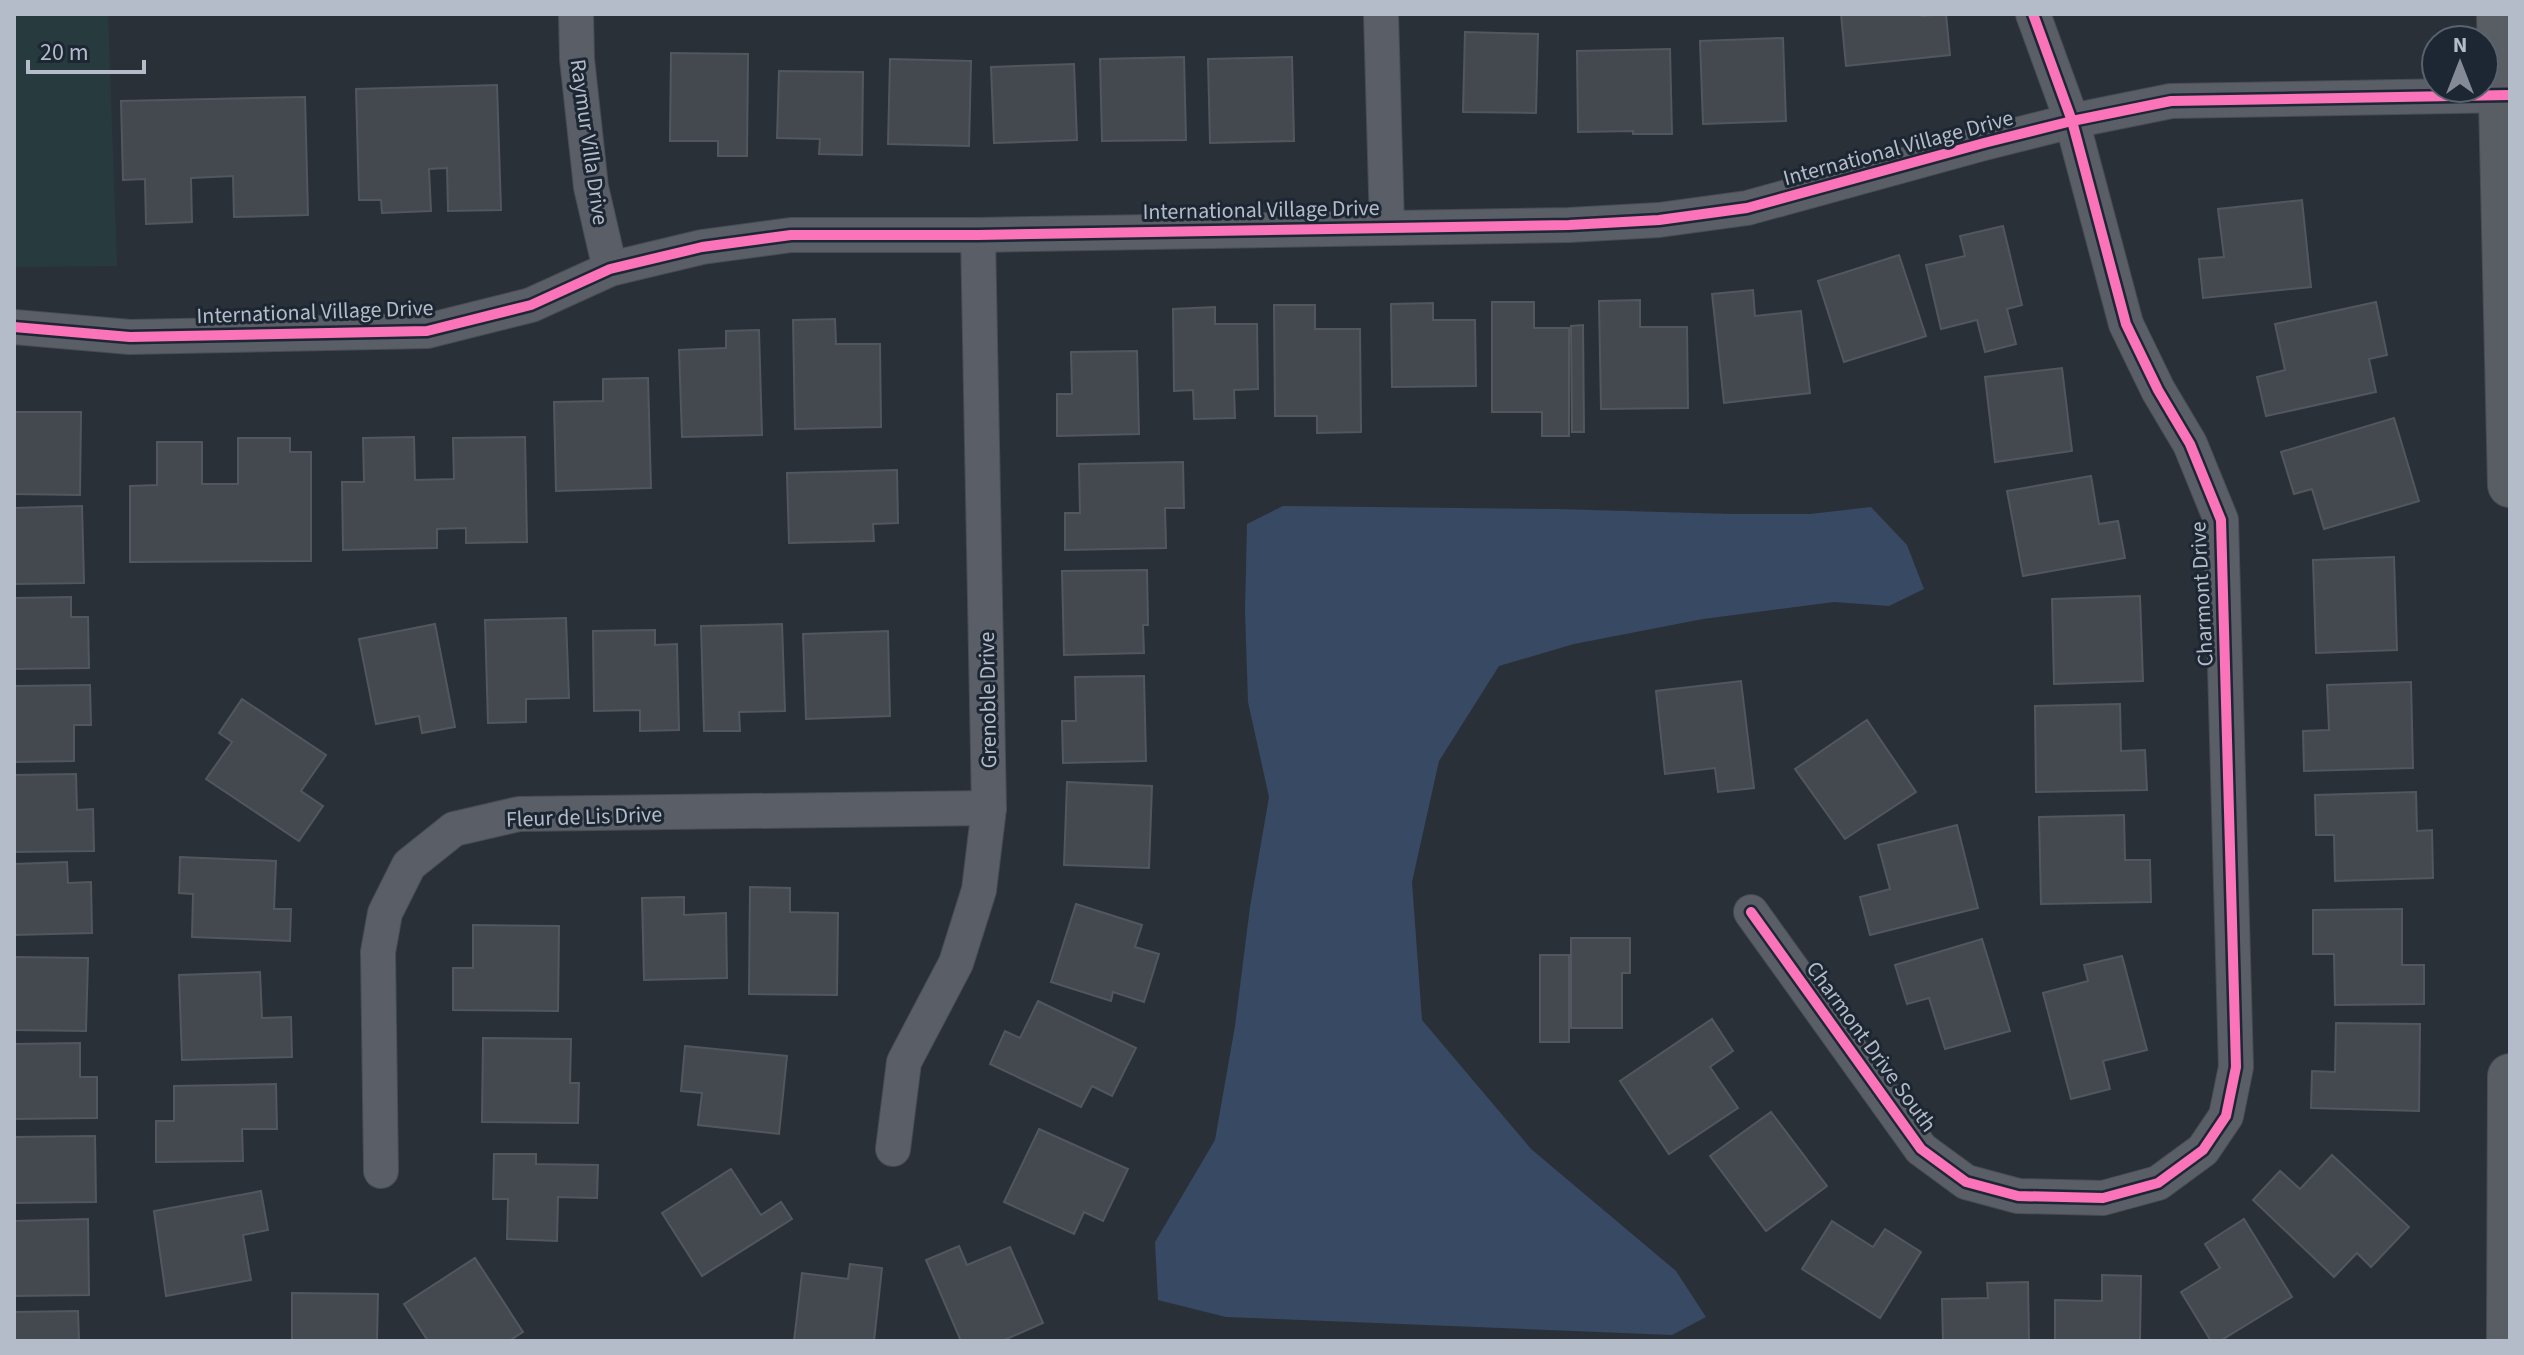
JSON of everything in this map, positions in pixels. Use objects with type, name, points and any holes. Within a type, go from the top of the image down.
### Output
[{"type":"street","name":"Raymur Villa Drive","points":[[576,14],[577,59],[591,187],[610,269]]},
{"type":"street","points":[[1381,14],[1387,227]]},
{"type":"street","name":"Charmont Drive","points":[[2033,14],[2072,121],[2126,324],[2158,390],[2190,444],[2221,520],[2236,1067],[2226,1116],[2203,1150]]},
{"type":"street","points":[[2499,14],[2506,95],[2510,485]]},
{"type":"street","name":"International Village Drive","points":[[14,327],[130,337],[427,331],[531,305],[610,269],[702,247],[791,235],[978,235],[1569,225],[1659,220],[1747,208],[2072,121],[2171,101],[2506,95]]},
{"type":"street","name":"Grenoble Drive","points":[[893,1149],[904,1062],[956,963],[979,890],[989,808],[978,235]]},
{"type":"street","name":"Fleur de Lis Drive","points":[[381,1171],[378,952],[385,913],[409,865],[454,829],[519,814],[989,808]]},
{"type":"street","name":"Charmont Drive South","points":[[1751,912],[1921,1149],[1966,1182],[2018,1196],[2103,1198],[2158,1183],[2203,1150]]},
{"type":"street","points":[[2509,1341],[2510,1076]]},
{"type":"green space","points":[[14,14],[108,14],[117,266],[14,267]]},
{"type":"water","points":[[1283,506],[1730,514],[1810,514],[1871,507],[1907,545],[1924,589],[1889,606],[1834,602],[1703,619],[1574,644],[1499,666],[1439,761],[1412,882],[1422,1020],[1531,1149],[1676,1271],[1706,1317],[1672,1335],[1226,1317],[1158,1300],[1155,1242],[1215,1140],[1235,1026],[1250,907],[1269,797],[1248,702],[1245,611],[1247,524]]},
{"type":"building","points":[[1841,14],[1946,14],[1950,55],[1846,66]]},
{"type":"building","points":[[1465,32],[1538,34],[1536,113],[1463,112]]},
{"type":"building","points":[[1783,38],[1786,121],[1703,124],[1700,41]]},
{"type":"building","points":[[1670,49],[1672,134],[1578,132],[1577,51]]},
{"type":"building","points":[[671,53],[748,54],[747,156],[718,156],[718,141],[670,141]]},
{"type":"building","points":[[1184,57],[1186,140],[1102,141],[1100,59]]},
{"type":"building","points":[[1292,57],[1294,141],[1210,143],[1208,59]]},
{"type":"building","points":[[890,59],[971,61],[969,146],[888,144]]},
{"type":"building","points":[[1074,64],[1077,140],[994,143],[991,67]]},
{"type":"building","points":[[779,71],[863,72],[862,155],[819,154],[820,139],[777,138]]},
{"type":"building","points":[[497,85],[501,210],[448,211],[447,168],[429,169],[431,211],[382,213],[381,200],[359,200],[356,89]]},
{"type":"building","points":[[305,97],[308,215],[234,217],[233,176],[191,178],[192,222],[146,224],[145,179],[123,180],[121,101]]},
{"type":"building","points":[[2302,200],[2311,287],[2203,298],[2199,259],[2224,257],[2218,209]]},
{"type":"building","points":[[2003,226],[2022,305],[2007,309],[2016,344],[1985,352],[1977,320],[1941,329],[1926,265],[1965,256],[1960,236]]},
{"type":"building","points":[[1899,255],[1926,336],[1844,362],[1818,281]]},
{"type":"building","points":[[1753,290],[1755,316],[1801,311],[1810,393],[1724,403],[1712,294]]},
{"type":"building","points":[[1640,300],[1640,327],[1687,327],[1688,408],[1601,409],[1599,301]]},
{"type":"building","points":[[1492,302],[1534,302],[1534,328],[1569,328],[1569,436],[1542,436],[1542,412],[1492,412]]},
{"type":"building","points":[[2376,302],[2387,355],[2369,359],[2376,392],[2266,416],[2257,377],[2285,370],[2275,324]]},
{"type":"building","points":[[1433,303],[1433,320],[1475,320],[1476,386],[1392,387],[1391,304]]},
{"type":"building","points":[[1274,305],[1315,305],[1315,329],[1360,329],[1361,432],[1317,433],[1317,416],[1275,416]]},
{"type":"building","points":[[1215,307],[1215,324],[1257,324],[1258,389],[1234,390],[1235,418],[1194,419],[1193,390],[1174,391],[1173,309]]},
{"type":"building","points":[[835,319],[836,344],[880,344],[881,427],[795,429],[793,320]]},
{"type":"building","points":[[1583,325],[1584,432],[1572,432],[1571,326]]},
{"type":"building","points":[[759,330],[762,435],[682,437],[679,350],[726,348],[726,331]]},
{"type":"building","points":[[1137,351],[1139,434],[1057,436],[1057,394],[1072,394],[1071,352]]},
{"type":"building","points":[[2062,368],[2072,451],[1995,462],[1985,377]]},
{"type":"building","points":[[648,378],[651,488],[556,491],[554,402],[603,401],[603,379]]},
{"type":"building","points":[[14,412],[81,412],[80,495],[14,494]]},
{"type":"building","points":[[2394,418],[2419,501],[2324,529],[2312,489],[2294,494],[2281,452]]},
{"type":"building","points":[[414,437],[415,480],[454,479],[453,438],[525,437],[527,542],[466,543],[466,528],[437,529],[437,548],[343,550],[342,482],[364,482],[363,438]]},
{"type":"building","points":[[238,438],[290,438],[290,452],[311,452],[311,561],[130,562],[130,486],[157,485],[157,442],[202,442],[202,484],[238,484]]},
{"type":"building","points":[[1183,462],[1184,508],[1165,508],[1166,548],[1065,550],[1065,513],[1080,513],[1079,464]]},
{"type":"building","points":[[897,470],[898,523],[873,524],[874,541],[789,543],[787,473]]},
{"type":"building","points":[[2091,476],[2099,524],[2118,521],[2125,558],[2023,576],[2007,491]]},
{"type":"building","points":[[82,506],[84,583],[14,584],[14,508]]},
{"type":"building","points":[[2394,557],[2397,650],[2316,653],[2313,560]]},
{"type":"building","points":[[1147,570],[1148,625],[1143,625],[1144,653],[1064,655],[1062,571]]},
{"type":"building","points":[[2140,596],[2143,681],[2054,684],[2052,599]]},
{"type":"building","points":[[71,597],[71,617],[88,617],[89,668],[14,669],[14,598]]},
{"type":"building","points":[[566,618],[569,698],[526,699],[526,722],[488,723],[485,620]]},
{"type":"building","points":[[435,624],[455,727],[422,733],[419,716],[376,724],[359,639]]},
{"type":"building","points":[[782,624],[785,711],[739,712],[740,731],[704,731],[701,626]]},
{"type":"building","points":[[655,630],[655,645],[677,644],[679,730],[640,731],[640,710],[594,711],[593,631]]},
{"type":"building","points":[[888,631],[890,716],[806,719],[803,634]]},
{"type":"building","points":[[1144,676],[1146,761],[1063,763],[1062,721],[1076,721],[1075,677]]},
{"type":"building","points":[[1741,681],[1754,788],[1718,792],[1715,768],[1665,774],[1656,691]]},
{"type":"building","points":[[2411,682],[2413,768],[2304,771],[2303,731],[2329,730],[2327,685]]},
{"type":"building","points":[[90,685],[91,725],[74,725],[74,761],[14,762],[14,686]]},
{"type":"building","points":[[242,699],[326,755],[301,791],[323,806],[299,841],[206,779],[232,742],[219,733]]},
{"type":"building","points":[[2120,704],[2121,751],[2145,750],[2147,790],[2036,792],[2035,706]]},
{"type":"building","points":[[1867,720],[1916,792],[1845,839],[1795,769]]},
{"type":"building","points":[[76,774],[77,810],[93,809],[94,851],[14,852],[14,775]]},
{"type":"building","points":[[1067,782],[1152,786],[1149,868],[1064,865]]},
{"type":"building","points":[[2416,792],[2417,831],[2432,830],[2433,878],[2335,881],[2334,835],[2316,835],[2315,795]]},
{"type":"building","points":[[2124,815],[2125,860],[2150,860],[2151,902],[2041,904],[2039,817]]},
{"type":"building","points":[[1957,825],[1978,908],[1870,935],[1860,897],[1890,889],[1878,845]]},
{"type":"building","points":[[180,857],[276,861],[274,909],[291,909],[290,941],[192,937],[193,894],[179,893]]},
{"type":"building","points":[[67,862],[68,883],[91,882],[92,933],[14,935],[14,864]]},
{"type":"building","points":[[750,887],[790,888],[790,912],[838,913],[837,995],[749,994]]},
{"type":"building","points":[[684,897],[684,915],[726,913],[727,978],[644,980],[642,898]]},
{"type":"building","points":[[1076,904],[1142,925],[1135,947],[1159,954],[1144,1002],[1113,992],[1111,1001],[1051,982]]},
{"type":"building","points":[[2402,909],[2402,965],[2424,965],[2424,1004],[2335,1005],[2334,954],[2313,954],[2313,910]]},
{"type":"building","points":[[473,925],[559,926],[558,1011],[453,1010],[453,968],[473,968]]},
{"type":"building","points":[[1571,938],[1630,938],[1630,973],[1622,973],[1622,1028],[1571,1028]]},
{"type":"building","points":[[1982,939],[2010,1031],[1945,1049],[1929,998],[1907,1004],[1895,965]]},
{"type":"building","points":[[1540,955],[1569,955],[1569,1042],[1540,1042]]},
{"type":"building","points":[[2122,956],[2147,1050],[2103,1061],[2110,1089],[2071,1099],[2043,993],[2088,981],[2084,965]]},
{"type":"building","points":[[14,957],[88,958],[86,1031],[14,1030]]},
{"type":"building","points":[[260,972],[262,1018],[291,1017],[292,1057],[182,1060],[179,975]]},
{"type":"building","points":[[1038,1001],[1136,1048],[1112,1096],[1092,1086],[1081,1107],[990,1064],[1005,1031],[1020,1038]]},
{"type":"building","points":[[1712,1019],[1733,1051],[1710,1067],[1738,1108],[1669,1154],[1620,1081]]},
{"type":"building","points":[[2336,1023],[2420,1024],[2419,1111],[2311,1108],[2312,1071],[2335,1072]]},
{"type":"building","points":[[483,1038],[571,1039],[570,1083],[579,1083],[578,1123],[482,1122]]},
{"type":"building","points":[[80,1043],[80,1077],[97,1077],[97,1118],[14,1119],[14,1044]]},
{"type":"building","points":[[685,1046],[787,1056],[779,1134],[698,1125],[702,1093],[681,1091]]},
{"type":"building","points":[[276,1084],[277,1129],[242,1129],[243,1161],[156,1162],[156,1121],[174,1121],[174,1086]]},
{"type":"building","points":[[1771,1112],[1827,1186],[1766,1231],[1710,1156]]},
{"type":"building","points":[[1039,1129],[1128,1169],[1103,1221],[1084,1212],[1074,1234],[1004,1202]]},
{"type":"building","points":[[95,1136],[96,1202],[14,1203],[14,1137]]},
{"type":"building","points":[[494,1154],[536,1154],[536,1164],[598,1165],[597,1198],[558,1197],[557,1241],[507,1239],[508,1199],[493,1199]]},
{"type":"building","points":[[2332,1155],[2409,1227],[2371,1267],[2357,1253],[2334,1277],[2253,1200],[2280,1171],[2300,1189]]},
{"type":"building","points":[[731,1169],[761,1215],[781,1202],[792,1219],[702,1276],[662,1213]]},
{"type":"building","points":[[261,1191],[268,1230],[243,1235],[251,1280],[166,1296],[154,1211]]},
{"type":"building","points":[[88,1219],[89,1295],[14,1296],[14,1221]]},
{"type":"building","points":[[2244,1219],[2292,1297],[2220,1341],[2211,1341],[2181,1292],[2220,1268],[2205,1244]]},
{"type":"building","points":[[1832,1221],[1873,1247],[1885,1229],[1921,1252],[1880,1318],[1802,1269]]},
{"type":"building","points":[[959,1246],[967,1265],[1010,1247],[1043,1323],[1002,1341],[961,1341],[926,1260]]},
{"type":"building","points":[[475,1258],[523,1332],[509,1341],[428,1341],[404,1304]]},
{"type":"building","points":[[850,1264],[882,1268],[874,1341],[794,1341],[802,1273],[848,1279]]},
{"type":"building","points":[[2102,1275],[2141,1276],[2140,1341],[2055,1341],[2055,1300],[2102,1301]]},
{"type":"building","points":[[2028,1282],[2029,1341],[1943,1341],[1942,1299],[1988,1298],[1987,1283]]},
{"type":"building","points":[[292,1293],[378,1294],[377,1341],[292,1341]]},
{"type":"building","points":[[78,1311],[79,1341],[14,1341],[14,1312]]},
{"type":"cycle path","points":[[1751,912],[1921,1149],[1966,1182],[2018,1196],[2103,1198],[2158,1183],[2203,1150],[2226,1116],[2236,1067],[2221,520],[2190,444],[2158,390],[2126,324],[2072,121],[2033,14]]},
{"type":"cycle path","points":[[14,327],[130,337],[427,331],[531,305],[610,269],[702,247],[791,235],[978,235],[1569,225],[1659,220],[1747,208],[1984,143],[2171,101],[2510,95]]}]
